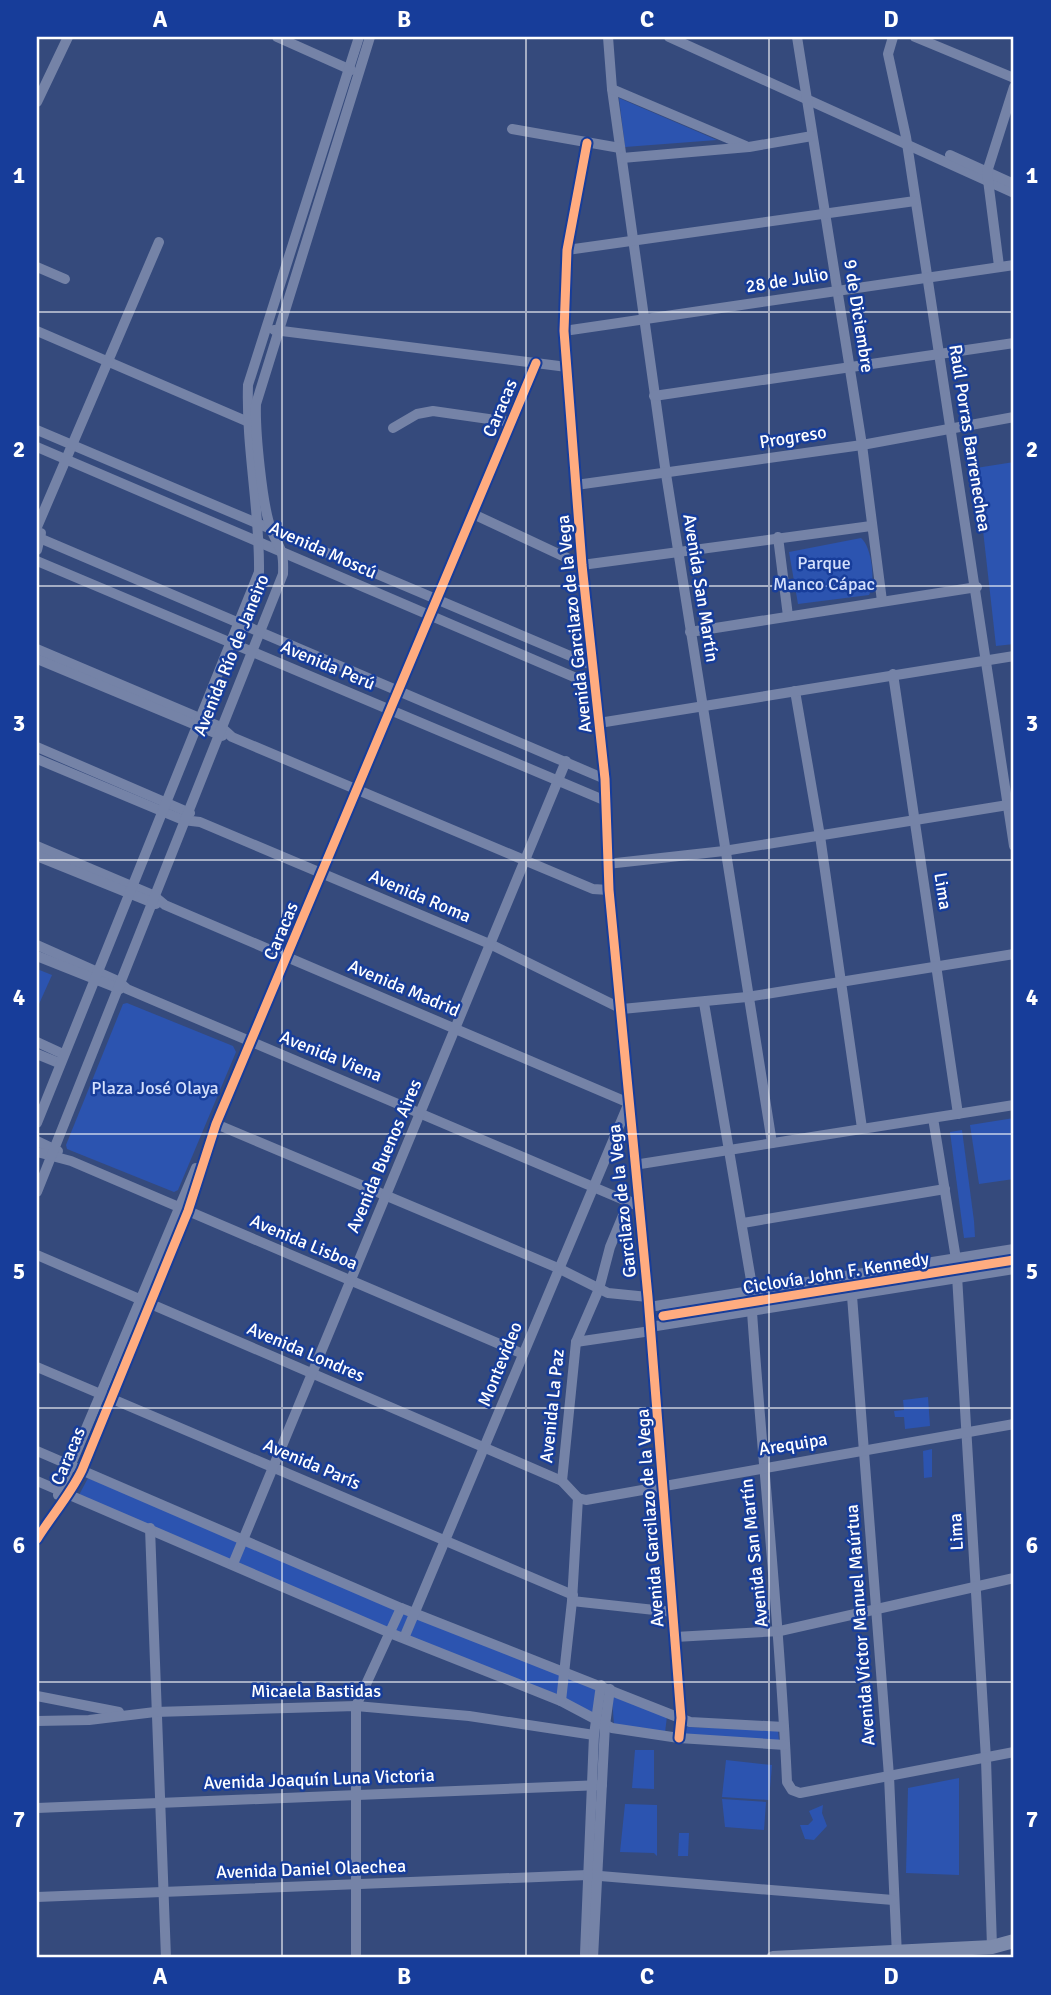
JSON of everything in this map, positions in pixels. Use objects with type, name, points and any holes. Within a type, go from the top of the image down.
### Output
[{"type":"main road","points":[[773,1958],[897,1956],[992,1947],[1014,1941]]},
{"type":"street","points":[[37,102],[68,37]]},
{"type":"street","points":[[277,37],[358,74]]},
{"type":"street","name":"Avenida Río de Janeiro","points":[[37,1123],[94,975],[259,572],[248,385],[274,330],[314,197],[347,68],[359,37]]},
{"type":"street","name":"Avenida Río de Janeiro","points":[[314,197],[370,37]]},
{"type":"street","name":"Avenida San Martín","points":[[608,37],[612,89],[654,396],[772,1143]]},
{"type":"street","points":[[669,37],[988,176],[1014,184]]},
{"type":"street","points":[[687,37],[805,95]]},
{"type":"street","name":"9 de Diciembre","points":[[797,37],[862,445],[882,601]]},
{"type":"street","name":"Raúl Porras Barrenechea","points":[[892,37],[888,54],[906,140],[928,278],[986,660],[1011,804],[1014,846]]},
{"type":"street","points":[[915,37],[1014,78]]},
{"type":"street","points":[[999,266],[988,176],[1014,87]]},
{"type":"street","points":[[612,89],[749,147]]},
{"type":"street","points":[[512,129],[587,143],[621,153],[749,147],[812,136]]},
{"type":"street","name":"Avenida Garcilazo de la Vega","points":[[587,143],[567,250],[564,331],[582,565],[606,801],[607,864],[629,1103]]},
{"type":"street","points":[[988,176],[1014,193]]},
{"type":"street","points":[[567,250],[915,201]]},
{"type":"street","points":[[37,550],[39,525],[159,242]]},
{"type":"street","name":"28 de Julio","points":[[564,331],[1014,265]]},
{"type":"street","points":[[37,267],[65,279]]},
{"type":"street","points":[[274,330],[567,367]]},
{"type":"street","points":[[37,331],[251,423]]},
{"type":"street","points":[[654,396],[1014,343]]},
{"type":"street","name":"Caracas","points":[[37,1539],[65,1493],[216,1124],[536,363]]},
{"type":"street","points":[[393,428],[417,414],[433,411],[510,422]]},
{"type":"street","name":"Progreso","points":[[576,485],[862,445],[1014,417]]},
{"type":"street","name":"Avenida Río de Janeiro","points":[[37,1192],[283,574],[284,551],[271,528],[251,423]]},
{"type":"street","name":"Avenida Moscú","points":[[37,430],[594,666]]},
{"type":"street","name":"Avenida Moscú","points":[[37,447],[595,686]]},
{"type":"street","points":[[473,514],[582,565],[871,526]]},
{"type":"street","points":[[778,537],[788,616]]},
{"type":"street","name":"Avenida Perú","points":[[39,538],[604,779]]},
{"type":"street","name":"Avenida Perú","points":[[37,561],[606,801]]},
{"type":"street","points":[[360,585],[364,570]]},
{"type":"street","points":[[690,632],[977,587]]},
{"type":"street","points":[[511,649],[517,633]]},
{"type":"street","points":[[37,649],[199,723]]},
{"type":"street","points":[[599,723],[1014,656]]},
{"type":"street","points":[[37,659],[219,731],[526,862],[593,889],[609,890]]},
{"type":"street","name":"Lima","points":[[893,674],[958,1114]]},
{"type":"street","points":[[795,691],[820,836],[862,1128]]},
{"type":"street","name":"Avenida Roma","points":[[37,747],[185,816],[492,945],[622,1009]]},
{"type":"street","name":"Avenida Roma","points":[[37,758],[164,806]]},
{"type":"street","name":"Avenida Buenos Aires","points":[[233,1564],[276,1467],[566,761]]},
{"type":"street","points":[[607,864],[724,851],[1011,804]]},
{"type":"street","name":"Avenida Madrid","points":[[37,846],[151,900],[629,1103]]},
{"type":"street","name":"Avenida Madrid","points":[[37,856],[129,890]]},
{"type":"street","name":"Avenida Viena","points":[[37,945],[94,975]]},
{"type":"street","points":[[622,1009],[747,997],[1014,954]]},
{"type":"street","name":"Avenida Viena","points":[[37,956],[94,975],[634,1203]]},
{"type":"street","points":[[704,1003],[753,1292]]},
{"type":"street","points":[[37,1042],[61,1058]]},
{"type":"street","points":[[37,1054],[61,1058]]},
{"type":"street","name":"Garcilazo de la Vega","points":[[629,1103],[634,1203],[648,1302]]},
{"type":"street","name":"Montevideo","points":[[404,1639],[629,1103]]},
{"type":"street","points":[[634,1165],[1014,1105]]},
{"type":"street","name":"Lima","points":[[933,1118],[956,1259],[986,1759],[992,1947]]},
{"type":"street","points":[[216,1124],[558,1268],[608,1293],[648,1302],[753,1292],[1014,1249]]},
{"type":"street","name":"Avenida Lisboa","points":[[37,1141],[53,1153],[71,1161],[523,1354]]},
{"type":"street","name":"Avenida Lisboa","points":[[37,1152],[53,1153]]},
{"type":"street","points":[[743,1223],[945,1189]]},
{"type":"street","name":"Avenida La Paz","points":[[578,1498],[562,1480],[576,1342],[599,1289],[610,1247],[634,1203]]},
{"type":"street","name":"Avenida Londres","points":[[37,1255],[562,1480]]},
{"type":"street","points":[[576,1342],[1014,1269]]},
{"type":"street","name":"Avenida Víctor Manuel Maúrtua","points":[[852,1296],[866,1450],[897,1956]]},
{"type":"street","name":"Avenida Garcilazo de la Vega","points":[[648,1302],[681,1718],[679,1738]]},
{"type":"street","name":"Avenida San Martín","points":[[752,1312],[763,1467],[780,1631],[787,1782],[792,1790],[800,1793],[888,1776]]},
{"type":"street","name":"Avenida París","points":[[37,1367],[446,1539],[572,1598],[673,1612]]},
{"type":"street","name":"Arequipa","points":[[578,1498],[586,1500],[1014,1424]]},
{"type":"street","points":[[37,1451],[401,1608],[565,1675],[605,1687],[690,1722],[784,1727]]},
{"type":"street","points":[[37,1481],[404,1639],[561,1701],[600,1722],[624,1731],[679,1738],[785,1745]]},
{"type":"street","points":[[561,1701],[572,1598],[578,1498]]},
{"type":"street","points":[[150,1528],[166,1958]]},
{"type":"street","points":[[675,1637],[780,1631],[1014,1578]]},
{"type":"street","points":[[356,1958],[356,1706],[401,1608]]},
{"type":"street","points":[[588,1958],[585,1954],[600,1722],[605,1687]]},
{"type":"street","points":[[37,1696],[129,1714]]},
{"type":"street","name":"Micaela Bastidas","points":[[37,1721],[89,1720],[155,1712],[356,1706],[469,1716],[594,1735]]},
{"type":"street","points":[[597,1785],[594,1735],[600,1722]]},
{"type":"street","points":[[888,1776],[1014,1752]]},
{"type":"street","name":"Avenida Joaquín Luna Victoria","points":[[37,1808],[597,1785]]},
{"type":"street","points":[[592,1876],[593,1958]]},
{"type":"street","name":"Avenida Daniel Olaechea","points":[[37,1897],[592,1876],[893,1900]]},
{"type":"green space","points":[[619,98],[717,140],[625,147]]},
{"type":"green space","points":[[1014,462],[1014,644],[996,646],[976,468]]},
{"type":"green space","name":"Parque Manco Cápac","points":[[861,538],[868,549],[872,565],[869,595],[798,604],[789,552]]},
{"type":"green space","points":[[37,969],[52,975],[39,1004],[37,1003]]},
{"type":"green space","name":"Plaza José Olaya","points":[[127,1003],[233,1046],[236,1052],[178,1190],[174,1192],[67,1149],[66,1145],[123,1004]]},
{"type":"green space","points":[[1014,1118],[1014,1179],[979,1184],[970,1125]]},
{"type":"green space","points":[[962,1130],[975,1237],[964,1238],[950,1132]]},
{"type":"green space","points":[[1014,1254],[1014,1265],[977,1270],[971,1266],[974,1261]]},
{"type":"green space","points":[[942,1268],[947,1271],[942,1277],[664,1322],[663,1313]]},
{"type":"green space","points":[[928,1397],[930,1426],[905,1429],[904,1417],[895,1417],[894,1411],[904,1410],[903,1400]]},
{"type":"green space","points":[[932,1449],[932,1477],[924,1478],[923,1451]]},
{"type":"green space","points":[[88,1478],[601,1685],[595,1718],[79,1495]]},
{"type":"green space","points":[[612,1696],[667,1716],[665,1733],[614,1726]]},
{"type":"green space","points":[[687,1727],[778,1730],[779,1741],[685,1735]]},
{"type":"green space","points":[[635,1750],[654,1750],[654,1789],[632,1788]]},
{"type":"green space","points":[[726,1760],[772,1765],[769,1800],[722,1797]]},
{"type":"green space","points":[[959,1778],[959,1875],[906,1873],[908,1788]]},
{"type":"green space","points":[[722,1799],[766,1802],[764,1830],[725,1827]]},
{"type":"green space","points":[[625,1804],[657,1805],[657,1856],[654,1853],[620,1852]]},
{"type":"green space","points":[[823,1805],[822,1813],[827,1826],[814,1840],[805,1839],[800,1825],[808,1825],[813,1820],[809,1811]]},
{"type":"green space","points":[[679,1833],[689,1833],[688,1856],[678,1856]]},
{"type":"cycle path","points":[[587,143],[567,250],[564,331],[582,565],[605,779],[609,890],[648,1297],[681,1718],[679,1738]]},
{"type":"cycle path","points":[[37,1539],[82,1470],[188,1211],[216,1124],[536,363]]},
{"type":"cycle path","name":"Ciclovía John F. Kennedy","points":[[663,1316],[1014,1260]]}]
